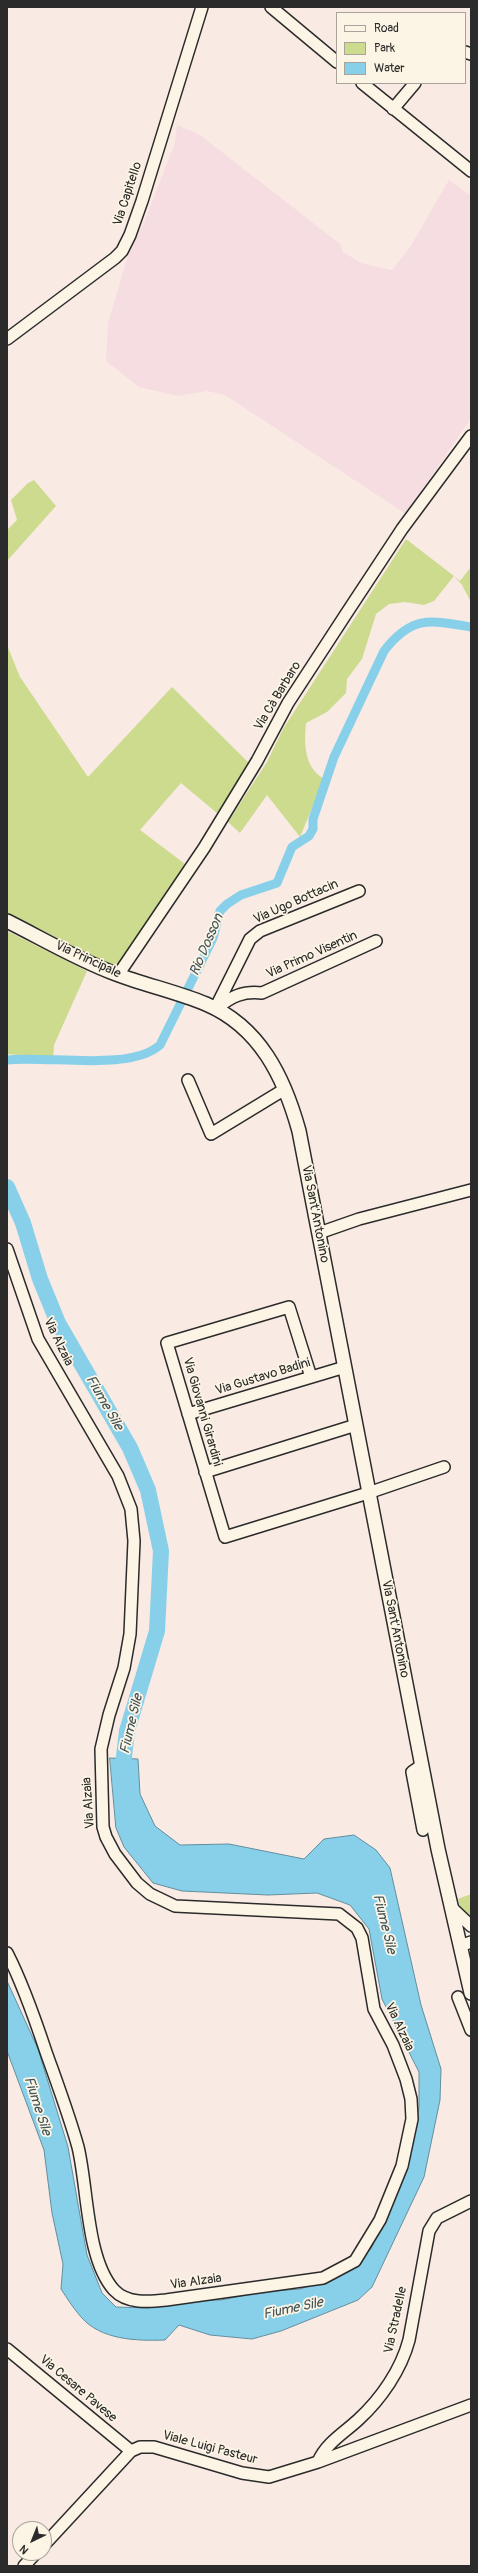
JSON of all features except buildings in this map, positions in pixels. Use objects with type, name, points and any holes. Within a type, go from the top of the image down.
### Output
[{"type":"main road","name":"Via Principale","points":[[7,921],[118,975],[172,992]]},
{"type":"main road","name":"Via Sant'Antonino","points":[[172,992],[193,999],[215,1009],[233,1020],[260,1045],[277,1069],[286,1089],[299,1131],[368,1493],[422,1765],[451,1907],[465,1944],[471,1993]]},
{"type":"street","name":"Via Capitello","points":[[7,339],[116,258],[122,250],[142,201],[202,7]]},
{"type":"street","points":[[271,7],[336,61]]},
{"type":"street","points":[[363,84],[471,171]]},
{"type":"street","points":[[394,109],[414,84]]},
{"type":"street","name":"Via Cà Barbaro","points":[[118,975],[204,848],[257,761],[288,703],[346,614],[402,529],[471,436]]},
{"type":"street","name":"Via Ugo Bottacin","points":[[215,1009],[250,939],[260,931],[359,891]]},
{"type":"street","name":"Via Primo Visentin","points":[[215,1009],[240,993],[247,991],[262,993],[376,941]]},
{"type":"street","points":[[188,1080],[211,1134],[286,1089]]},
{"type":"street","points":[[319,1233],[359,1219],[471,1190]]},
{"type":"street","name":"Via Alzaia","points":[[7,1248],[38,1339],[118,1476],[131,1509],[134,1541],[130,1634],[124,1668],[108,1715],[101,1749],[103,1827],[115,1854],[136,1883],[150,1894],[175,1906],[339,1914],[357,1928],[362,1938],[374,2009],[406,2078],[411,2099],[412,2119],[408,2142],[397,2182],[380,2220],[355,2261],[323,2278],[166,2300],[145,2302],[128,2299],[116,2292],[107,2281],[94,2241],[83,2172],[70,2122],[37,2026],[7,1953]]},
{"type":"street","name":"Via Giovanni Girardini","points":[[311,1377],[289,1307],[167,1343],[225,1537],[368,1493]]},
{"type":"street","name":"Via Gustavo Badini","points":[[188,1414],[345,1367]]},
{"type":"street","points":[[205,1472],[356,1425]]},
{"type":"street","points":[[368,1493],[444,1467]]},
{"type":"street","points":[[422,1765],[412,1772],[423,1830]]},
{"type":"street","points":[[451,1907],[471,1926]]},
{"type":"street","points":[[458,1998],[471,2030]]},
{"type":"street","name":"Via Stradelle","points":[[318,2462],[330,2443],[373,2404],[397,2371],[406,2354],[429,2231],[437,2218],[471,2201]]},
{"type":"street","name":"Via Cesare Pavese","points":[[7,2348],[130,2450]]},
{"type":"street","name":"Viale Luigi Pasteur","points":[[130,2450],[140,2447],[154,2447],[242,2474],[269,2477],[318,2462],[471,2404]]},
{"type":"street","points":[[52,2536],[130,2450]]},
{"type":"shaded area","points":[[177,125],[200,135],[340,244],[343,252],[361,263],[392,270],[410,247],[449,180],[471,196],[471,418],[406,514],[225,395],[207,391],[178,396],[139,387],[106,361],[108,323],[129,252],[145,220],[175,143]]},
{"type":"green space","points":[[34,480],[56,506],[7,561],[7,530],[17,520],[11,500],[28,483]]},
{"type":"green space","points":[[406,539],[454,576],[434,601],[424,605],[405,602],[389,604],[376,614],[362,659],[347,679],[346,693],[327,712],[306,723],[305,739],[309,762],[317,774],[324,779],[300,837],[267,795],[240,833],[228,822],[267,762],[283,729]]},
{"type":"green space","points":[[471,567],[471,602],[462,585],[454,576],[460,581]]},
{"type":"green space","points":[[7,645],[20,677],[88,777],[172,687],[250,764],[218,814],[181,783],[140,830],[185,864],[117,968],[7,913]]},
{"type":"green space","points":[[7,931],[87,971],[54,1045],[53,1058],[7,1054]]},
{"type":"green space","points":[[471,1894],[471,1923],[462,1914],[458,1899]]},
{"type":"water","points":[[110,1758],[138,1759],[140,1794],[155,1826],[180,1845],[229,1844],[304,1859],[324,1839],[354,1835],[376,1850],[390,1868],[421,2005],[441,2069],[440,2100],[424,2177],[372,2287],[358,2300],[281,2331],[252,2339],[210,2335],[179,2325],[165,2340],[120,2338],[109,2335],[89,2325],[70,2303],[61,2289],[63,2264],[52,2213],[44,2150],[7,2051],[7,1981],[38,2049],[68,2147],[87,2255],[102,2293],[116,2307],[148,2308],[181,2300],[221,2300],[261,2292],[300,2289],[338,2277],[371,2249],[409,2162],[419,2107],[419,2072],[382,1999],[369,1929],[350,1905],[317,1893],[268,1895],[182,1891],[153,1883],[124,1847],[116,1828]]},
{"type":"waterway","name":"Rio Dosson","points":[[7,1060],[109,1060],[129,1058],[146,1053],[160,1045],[213,938],[220,911],[227,904],[241,895],[277,883],[292,847],[309,836],[313,829],[313,819],[334,757],[384,651],[394,639],[404,631],[423,623],[433,622],[471,627]]},
{"type":"waterway","name":"Fiume Sile","points":[[7,1187],[23,1223],[40,1279],[58,1323],[130,1448],[148,1490],[161,1551],[157,1631],[127,1731],[123,1765],[124,1779]]}]
